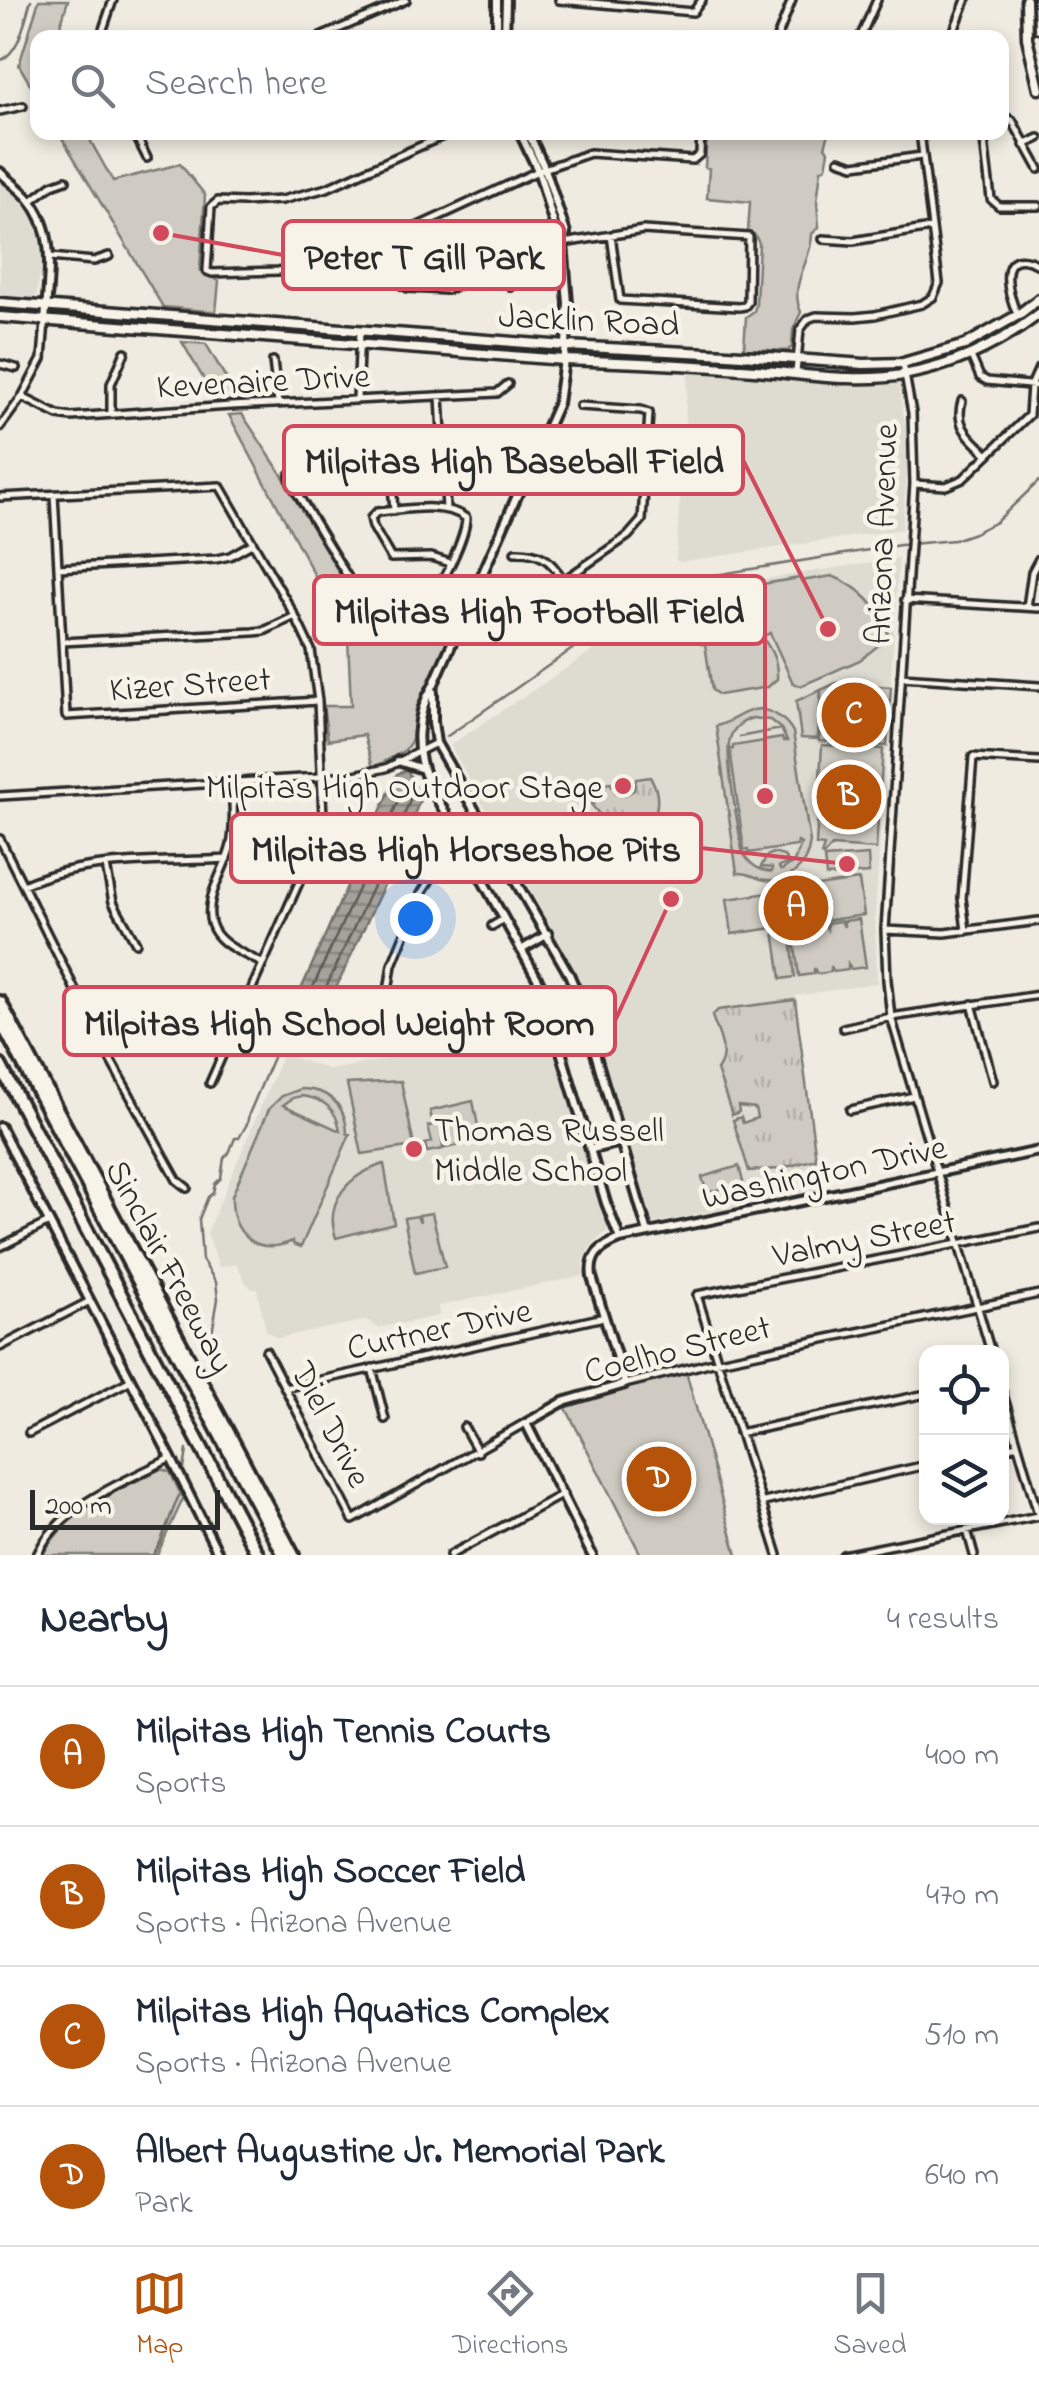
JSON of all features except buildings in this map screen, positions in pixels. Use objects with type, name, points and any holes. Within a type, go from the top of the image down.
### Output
[{"type":"highway","name":"Sinclair Freeway","points":[[0,1002],[293,1555]]},
{"type":"highway","points":[[0,1020],[284,1555]]},
{"type":"highway","name":"Sinclair Freeway","points":[[0,1065],[258,1555]]},
{"type":"main road","points":[[1026,0],[1027,38],[1039,89]]},
{"type":"main road","points":[[1038,0],[1039,28]]},
{"type":"main road","name":"Jacklin Road","points":[[0,303],[841,364],[903,362],[965,345],[1039,299]]},
{"type":"main road","name":"Jacklin Road","points":[[0,317],[564,360],[868,378],[906,375],[970,356],[1039,314]]},
{"type":"street","points":[[103,30],[113,0]]},
{"type":"street","points":[[337,30],[406,0]]},
{"type":"street","points":[[497,0],[497,30]]},
{"type":"street","points":[[505,30],[506,0]]},
{"type":"street","points":[[559,0],[693,12],[702,0]]},
{"type":"street","points":[[780,30],[792,0]]},
{"type":"street","points":[[864,30],[877,0]]},
{"type":"street","points":[[954,30],[966,0]]},
{"type":"street","points":[[0,111],[23,106]]},
{"type":"street","points":[[1009,119],[1039,170]]},
{"type":"street","points":[[1024,145],[1039,138]]},
{"type":"street","points":[[138,140],[147,158]]},
{"type":"street","points":[[434,140],[327,188],[282,200],[214,203],[207,271],[278,272],[330,262],[590,153],[694,160],[700,154],[701,140]]},
{"type":"street","points":[[525,140],[542,170]]},
{"type":"street","points":[[531,140],[557,235],[563,243],[568,302],[558,403],[425,699],[418,750],[422,769],[542,987],[560,1042],[620,1239],[600,1248],[592,1260],[592,1278],[625,1384]]},
{"type":"street","points":[[796,373],[800,330],[808,319],[876,315],[922,304],[932,297],[939,283],[921,140]]},
{"type":"street","points":[[984,140],[991,199],[999,206],[1039,206]]},
{"type":"street","points":[[839,160],[854,164],[922,156]]},
{"type":"street","points":[[0,172],[30,200],[45,230],[50,257],[42,359],[22,398],[0,427]]},
{"type":"street","points":[[30,200],[66,180]]},
{"type":"street","points":[[823,240],[853,241],[931,228]]},
{"type":"street","points":[[375,246],[388,278],[408,288],[448,290],[563,243],[611,234],[643,230],[749,237],[746,306],[620,300],[611,234]]},
{"type":"street","points":[[50,257],[94,261],[109,256]]},
{"type":"street","points":[[1018,315],[1011,303],[1006,272],[1014,261],[1039,264]]},
{"type":"street","points":[[503,266],[511,286]]},
{"type":"street","points":[[357,399],[360,331]]},
{"type":"street","points":[[111,414],[110,384],[125,352]]},
{"type":"street","points":[[970,356],[980,377],[987,381],[1035,386]]},
{"type":"street","points":[[273,362],[278,403]]},
{"type":"street","name":"Arizona Avenue","points":[[903,362],[912,413],[914,484],[885,930],[887,981],[892,1017],[988,1345]]},
{"type":"street","points":[[0,364],[16,368]]},
{"type":"street","points":[[914,484],[946,486],[963,479],[1029,415],[1039,368]]},
{"type":"street","name":"Kevenaire Drive","points":[[22,398],[71,417],[497,393],[508,384]]},
{"type":"street","points":[[440,396],[446,509]]},
{"type":"street","points":[[962,401],[960,426],[988,455]]},
{"type":"street","points":[[394,511],[391,469],[381,462],[297,467],[290,474],[367,609],[381,622],[396,614],[414,612],[480,632],[496,628],[628,536],[642,520],[649,413],[580,406]]},
{"type":"street","points":[[442,459],[503,464],[549,482],[572,484],[598,478],[645,482]]},
{"type":"street","points":[[0,497],[220,486],[311,650],[318,701],[321,832],[210,1083]]},
{"type":"street","points":[[54,494],[62,642],[253,632],[295,616]]},
{"type":"street","points":[[426,614],[450,562],[467,522],[464,514],[446,509],[394,511],[377,512],[372,518],[391,558],[431,557],[450,562]]},
{"type":"street","points":[[58,568],[216,559],[253,543]]},
{"type":"street","points":[[516,552],[540,554],[563,580]]},
{"type":"street","points":[[1028,607],[1030,581],[1039,559]]},
{"type":"street","points":[[905,600],[1039,608]]},
{"type":"street","name":"Kizer Street","points":[[62,642],[66,716],[318,701]]},
{"type":"street","points":[[901,677],[1039,686]]},
{"type":"street","points":[[433,686],[436,742],[548,934],[578,995],[648,1233]]},
{"type":"street","points":[[0,796],[375,772],[436,742]]},
{"type":"street","points":[[966,931],[962,898],[972,757],[1039,762]]},
{"type":"street","points":[[398,761],[422,769]]},
{"type":"street","points":[[232,782],[232,843],[209,914],[218,939],[262,962]]},
{"type":"street","points":[[0,839],[106,1052],[177,1180],[187,1188]]},
{"type":"street","points":[[391,1020],[386,1006],[392,966],[421,894],[433,875],[495,842]]},
{"type":"street","points":[[23,885],[50,873],[85,866],[227,859]]},
{"type":"street","points":[[106,866],[113,902],[136,942]]},
{"type":"street","points":[[492,926],[504,919]]},
{"type":"street","points":[[885,930],[946,933],[1039,921]]},
{"type":"street","points":[[521,950],[548,934]]},
{"type":"street","points":[[340,1024],[350,1028],[510,1000],[542,987]]},
{"type":"street","points":[[843,1028],[1039,996]]},
{"type":"street","points":[[972,1004],[993,1081]]},
{"type":"street","points":[[106,1052],[186,1011],[233,1028]]},
{"type":"street","points":[[560,1042],[588,1034]]},
{"type":"street","points":[[850,1110],[914,1096]]},
{"type":"street","points":[[0,1128],[4,1143],[50,1222],[218,1555]]},
{"type":"street","points":[[592,1150],[621,1142]]},
{"type":"street","name":"Washington Drive","points":[[620,1239],[1039,1151]]},
{"type":"street","points":[[0,1248],[50,1222]]},
{"type":"street","name":"Valmy Street","points":[[717,1361],[698,1296],[1039,1228]]},
{"type":"street","name":"Coelho Street","points":[[352,1520],[563,1402],[717,1361],[1039,1294]]},
{"type":"street","points":[[0,1347],[90,1301]]},
{"type":"street","name":"Curtner Drive","points":[[284,1388],[604,1317]]},
{"type":"street","name":"Diel Drive","points":[[266,1352],[352,1520]]},
{"type":"street","points":[[717,1361],[778,1555]]},
{"type":"street","points":[[372,1368],[385,1419]]},
{"type":"street","points":[[29,1434],[131,1380]]},
{"type":"street","points":[[739,1433],[919,1395]]},
{"type":"street","points":[[842,1555],[1038,1517],[1009,1416]]},
{"type":"street","points":[[526,1423],[592,1555]]},
{"type":"street","points":[[464,1428],[478,1452]]},
{"type":"street","points":[[1009,1447],[1017,1445]]},
{"type":"street","points":[[37,1555],[66,1516],[171,1458]]},
{"type":"street","points":[[762,1502],[919,1468]]},
{"type":"street","points":[[450,1555],[562,1494]]},
{"type":"street","points":[[967,1530],[974,1555]]},
{"type":"shaded area","points":[[0,180],[19,196],[34,219],[42,259],[36,299],[0,297]]},
{"type":"shaded area","points":[[688,373],[899,383],[909,451],[902,529],[676,560]]},
{"type":"shaded area","points":[[899,558],[875,915],[877,983],[795,996],[820,1189],[656,1223],[651,1221],[579,978],[450,745],[682,592]]},
{"type":"shaded area","name":"Thomas Russell Middle School","points":[[546,1029],[610,1228],[587,1252],[583,1276],[438,1306],[439,1316],[378,1328],[367,1320],[277,1338],[266,1331],[257,1289],[245,1281],[237,1264],[219,1267],[207,1233],[283,1054],[330,1070]]},
{"type":"green space","points":[[39,0],[68,0],[59,30],[30,30],[30,84],[19,65]]},
{"type":"green space","points":[[63,140],[90,140],[113,181],[180,164],[205,195],[200,271],[219,281],[216,312],[163,307]]},
{"type":"green space","points":[[707,140],[827,140],[825,147],[829,151],[826,167],[821,170],[817,202],[819,227],[812,234],[799,282],[801,312],[788,351],[744,349],[746,317],[756,304],[759,243],[748,232],[750,202],[707,198],[709,168],[705,167]]},
{"type":"green space","points":[[56,318],[333,332],[349,338]]},
{"type":"green space","points":[[182,342],[206,344],[239,400],[217,402]]},
{"type":"green space","points":[[242,414],[374,627],[391,629],[400,618],[407,618],[452,634],[416,709],[412,740],[405,750],[373,768],[364,735],[328,740],[323,706],[351,706],[348,638],[229,415]]},
{"type":"green space","points":[[832,576],[868,599],[889,637],[860,660],[801,686],[793,683],[770,633],[762,637],[774,656],[777,679],[768,687],[719,695],[712,690],[705,644],[701,644],[695,601],[698,597],[704,593]]},
{"type":"green space","points":[[836,683],[891,687],[887,746],[819,741],[821,690]]},
{"type":"green space","points":[[821,690],[818,739],[801,738],[796,701]]},
{"type":"green space","points":[[754,710],[775,714],[793,732],[810,842],[800,867],[780,880],[737,873],[716,726]],"holes":[[[752,718],[770,720],[787,741],[782,738],[730,749],[744,850],[748,853],[801,844],[794,862],[782,870],[779,867],[789,863],[784,856],[767,856],[761,867],[772,868],[772,872],[754,865],[742,850],[730,776],[729,748],[730,739],[738,726]]]},
{"type":"green space","points":[[822,745],[883,749],[876,849],[832,846],[821,855],[824,846],[816,845]]},
{"type":"green space","points":[[650,777],[657,794],[656,812],[639,831],[612,826],[591,804],[595,803],[596,785],[611,783],[615,792],[625,795],[634,790],[636,779]]},
{"type":"green space","points":[[868,855],[869,873],[826,876],[824,858]]},
{"type":"green space","points":[[859,880],[864,915],[732,934],[727,899]]},
{"type":"green space","points":[[859,919],[866,967],[851,969],[848,964],[848,970],[834,972],[831,966],[831,972],[817,974],[814,968],[814,974],[799,976],[792,947],[795,977],[781,979],[774,931],[789,929],[789,934],[793,934],[792,928],[807,926],[810,931],[810,926],[824,924],[827,929],[827,923],[841,921],[844,927],[844,921]]},
{"type":"green space","points":[[795,1000],[816,1159],[779,1169],[749,1171],[733,1120],[741,1117],[743,1123],[757,1118],[755,1108],[738,1106],[739,1112],[732,1115],[717,1070],[723,1050],[712,1016],[718,1010]]},
{"type":"green space","points":[[401,1081],[414,1146],[362,1154],[347,1084]]},
{"type":"green space","points":[[301,1089],[327,1096],[339,1107],[350,1134],[301,1247],[293,1241],[257,1244],[241,1231],[233,1210],[232,1196],[269,1109],[282,1096]],"holes":[[[310,1097],[332,1111],[340,1131],[283,1105],[293,1098]]]},
{"type":"green space","points":[[473,1101],[479,1131],[460,1135],[462,1145],[445,1148],[442,1139],[443,1149],[427,1152],[425,1144],[432,1142],[430,1111]]},
{"type":"green space","points":[[384,1164],[394,1223],[336,1238],[333,1212],[343,1190],[361,1174]]},
{"type":"green space","points":[[739,1166],[743,1182],[707,1193],[702,1177]]},
{"type":"green space","points":[[432,1213],[445,1267],[415,1273],[404,1218],[417,1216],[420,1222],[419,1215]]},
{"type":"green space","points":[[685,1368],[737,1555],[641,1555],[563,1402]]},
{"type":"green space","points":[[161,1469],[170,1472],[183,1499],[157,1555],[43,1555],[53,1539],[79,1514]]},
{"type":"water","points":[[842,702],[864,703],[861,734],[840,733]]},
{"type":"water","points":[[407,770],[421,797],[403,844],[310,1044],[304,1053],[281,1052],[275,1048],[397,774]]},
{"type":"waterway","points":[[0,61],[17,43],[31,0]]},
{"type":"waterway","points":[[446,737],[634,606],[659,584],[900,545],[954,540],[996,522],[1039,481]]},
{"type":"waterway","points":[[211,1339],[218,1299],[216,1282],[202,1260],[199,1219],[221,1178],[224,1158],[247,1124],[277,1048]]},
{"type":"waterway","points":[[184,1469],[187,1450]]},
{"type":"waterway","points":[[153,1555],[179,1495]]},
{"type":"place","name":"Peter T Gill Park","points":[[161,233]]},
{"type":"place","name":"Milpitas High Baseball Field","points":[[828,629]]},
{"type":"place","name":"Milpitas High Aquatics Complex","points":[[854,715]]},
{"type":"place","name":"Milpitas High Outdoor Stage","points":[[623,786]]},
{"type":"place","name":"Milpitas High Football Field","points":[[765,796]]},
{"type":"place","name":"Milpitas High Soccer Field","points":[[849,797]]},
{"type":"place","name":"Milpitas High Horseshoe Pits","points":[[847,864]]},
{"type":"place","name":"Milpitas High School Weight Room","points":[[671,899]]},
{"type":"place","name":"Milpitas High Tennis Courts","points":[[796,908]]},
{"type":"place","name":"Thomas Russell Middle School","points":[[414,1149]]},
{"type":"place","name":"Albert Augustine Jr. Memorial Park","points":[[659,1479]]}]
